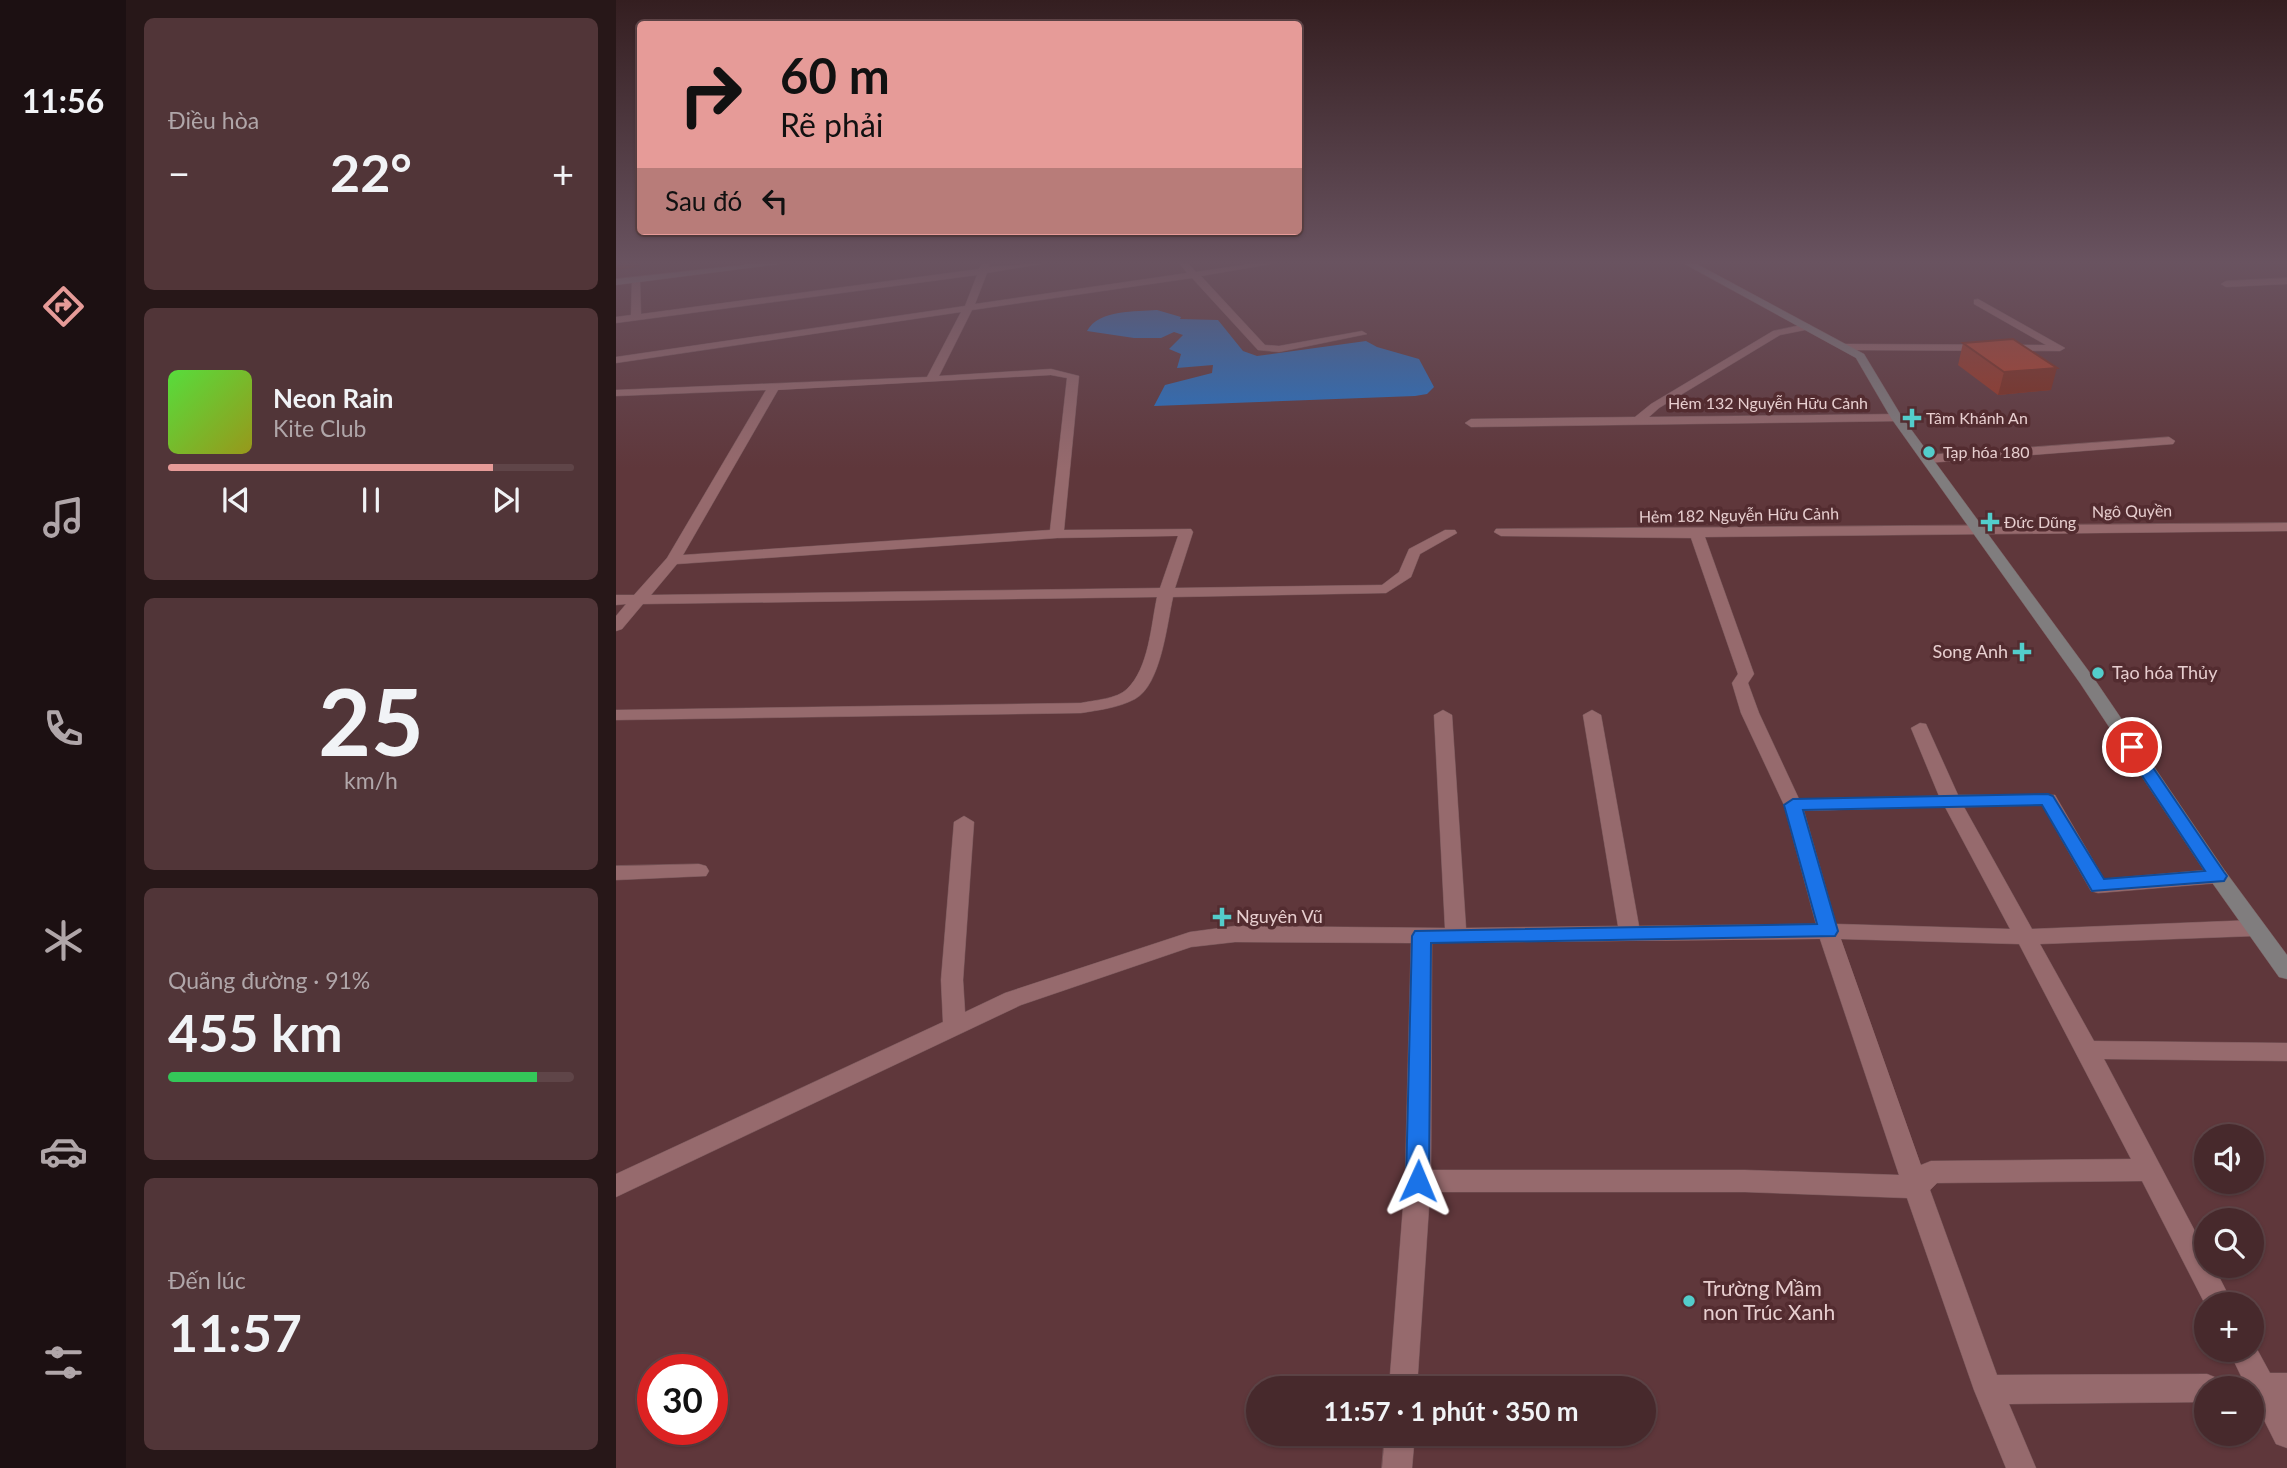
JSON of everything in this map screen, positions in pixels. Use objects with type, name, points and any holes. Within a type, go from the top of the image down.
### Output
[{"type":"street","points":[[616,360],[806,332]]},
{"type":"street","points":[[930,380],[956,332]]},
{"type":"street","points":[[1247,332],[1262,348],[1279,349],[1362,334]]},
{"type":"street","name":"Hẻm 132 Nguyễn Hữu Cảnh","points":[[1639,420],[1655,406],[1777,333],[1784,332]]},
{"type":"street","points":[[1816,332],[1860,356],[1897,418],[2087,681],[2218,876],[2287,971]]},
{"type":"street","points":[[1845,347],[2060,348],[2031,332]]},
{"type":"street","points":[[616,393],[930,380],[1051,372],[1073,376],[1075,382],[1057,534]]},
{"type":"street","points":[[616,626],[673,561],[773,387]]},
{"type":"street","name":"Hẻm 132 Nguyễn Hữu Cảnh","points":[[1471,423],[1897,418]]},
{"type":"street","points":[[1927,459],[2169,441]]},
{"type":"street","name":"Ngô Quyền","points":[[1978,530],[2287,527]]},
{"type":"street","name":"Hẻm 182 Nguyễn Hữu Cảnh","points":[[1501,531],[1520,534],[1978,530]]},
{"type":"street","points":[[616,715],[1082,708],[1110,703],[1132,694],[1148,672],[1166,592],[1186,532],[1057,534],[673,561]]},
{"type":"street","points":[[616,600],[1386,589],[1406,575],[1414,552],[1450,533]]},
{"type":"street","points":[[1696,533],[1746,674],[1740,683],[1750,713],[1793,805],[1828,931],[1916,1187],[1988,1390],[2021,1468]]},
{"type":"street","points":[[1443,715],[1456,934]]},
{"type":"street","points":[[1592,715],[1630,933]]},
{"type":"street","points":[[1920,728],[1951,801],[2027,937],[2213,1292]]},
{"type":"street","points":[[1793,805],[2048,799],[2098,886],[2218,876]]},
{"type":"street","points":[[955,1026],[952,980],[964,822]]},
{"type":"street","points":[[616,873],[699,871]]},
{"type":"street","points":[[616,1186],[1013,999],[1190,940],[1236,934],[1422,936],[1828,931],[2027,937],[2254,928]]},
{"type":"street","points":[[1404,1376],[1418,1181],[1422,936]]},
{"type":"street","points":[[2087,1050],[2287,1052]]},
{"type":"street","points":[[1418,1181],[1745,1181],[1916,1187],[1931,1172],[2150,1170]]},
{"type":"street","points":[[2250,1362],[2267,1388],[2287,1433]]},
{"type":"street","points":[[1988,1390],[2194,1388]]},
{"type":"street","points":[[1397,1468],[1398,1446]]},
{"type":"water","points":[[1090,332],[1227,332],[1243,351],[1257,356],[1366,341],[1377,347],[1419,359],[1434,387],[1427,394],[1415,396],[1154,406],[1165,385],[1212,373],[1213,365],[1177,368],[1181,354],[1169,349],[1183,335],[1174,332],[1161,338],[1134,338]]},
{"type":"building","points":[[2013,339],[2057,368],[2004,372],[1963,343]]},
{"type":"place","name":"Tâm Khánh An","points":[[1912,418]]},
{"type":"place","name":"Tạp hóa 180","points":[[1929,452]]},
{"type":"place","name":"Đức Dũng","points":[[1990,522]]},
{"type":"place","name":"Song Anh","points":[[2022,652]]},
{"type":"place","name":"Tạo hóa Thủy","points":[[2098,673]]},
{"type":"place","name":"Nguyên Vũ","points":[[1222,917]]},
{"type":"place","name":"Trường Mầm non Trúc Xanh","points":[[1689,1301]]},
{"type":"route","points":[[1418,1181],[1422,936],[1828,931],[1793,805],[2048,799],[2098,886],[2218,876],[2132,747]]}]
